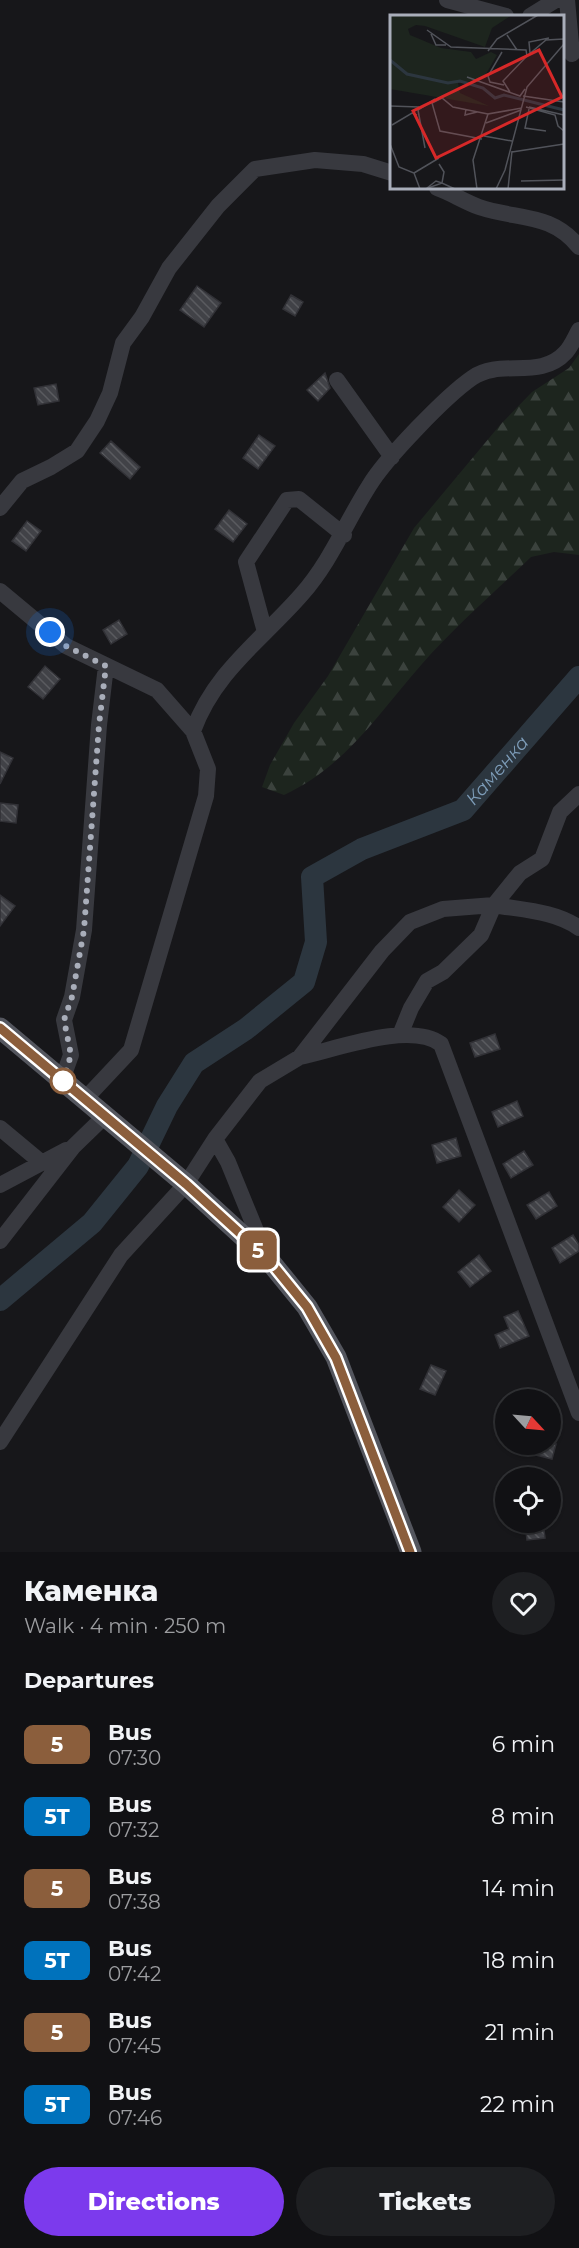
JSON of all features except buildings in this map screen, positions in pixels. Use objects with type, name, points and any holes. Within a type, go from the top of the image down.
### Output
[{"type":"main road","points":[[0,1028],[186,1184],[268,1259],[307,1307],[336,1358],[411,1552]]},
{"type":"street","points":[[447,0],[502,15]]},
{"type":"street","points":[[532,15],[556,0]]},
{"type":"street","points":[[567,0],[571,54]]},
{"type":"street","points":[[0,508],[22,481],[51,467],[76,451],[97,421],[110,393],[123,343],[142,317],[169,268],[218,206],[255,169],[315,160],[363,165],[390,172]]},
{"type":"street","points":[[439,189],[477,206],[535,218],[567,232],[579,247]]},
{"type":"street","points":[[193,730],[202,705],[221,678],[302,594],[344,535],[369,485],[392,457],[471,378],[490,368],[549,366],[565,353],[579,330]]},
{"type":"street","points":[[337,380],[392,457]]},
{"type":"street","points":[[265,632],[246,562],[287,500],[299,499],[344,535]]},
{"type":"street","points":[[0,591],[66,646],[157,690],[193,730],[208,769],[206,796],[131,1050],[85,1099]]},
{"type":"street","points":[[62,1080],[71,1055],[64,1020],[72,997],[84,930],[99,725],[106,666]]},
{"type":"street","points":[[400,1035],[411,1008],[427,981],[443,972],[481,935],[494,905],[520,873],[542,859],[560,812],[579,794]]},
{"type":"street","points":[[0,1442],[121,1255],[186,1184],[215,1139],[260,1081],[300,1056],[382,951],[410,922],[443,909],[494,905],[556,916],[568,920],[579,928]]},
{"type":"street","points":[[300,1056],[400,1035],[417,1034],[432,1037],[441,1044],[578,1408]]},
{"type":"street","points":[[0,1241],[73,1147],[106,1115]]},
{"type":"street","points":[[0,1128],[42,1163]]},
{"type":"street","points":[[215,1139],[228,1162],[268,1259]]},
{"type":"street","points":[[0,1185],[73,1147]]},
{"type":"green space","points":[[579,354],[579,555],[554,552],[531,557],[448,636],[360,737],[326,769],[284,795],[262,787],[270,765],[294,723],[328,676],[414,528],[500,425],[532,392],[569,368]]},
{"type":"waterway","name":"Каменка","points":[[0,1300],[92,1223],[138,1166],[167,1106],[194,1063],[246,1029],[304,982],[316,942],[312,877],[362,849],[463,810],[579,677]]},
{"type":"bus line","name":"5","points":[[0,1028],[186,1184],[268,1259],[307,1307],[336,1358],[410,1552]]},
{"type":"route","points":[[50,632],[66,646],[106,666],[99,725],[92,848],[84,930],[72,997],[64,1020],[71,1055],[63,1081]]}]
